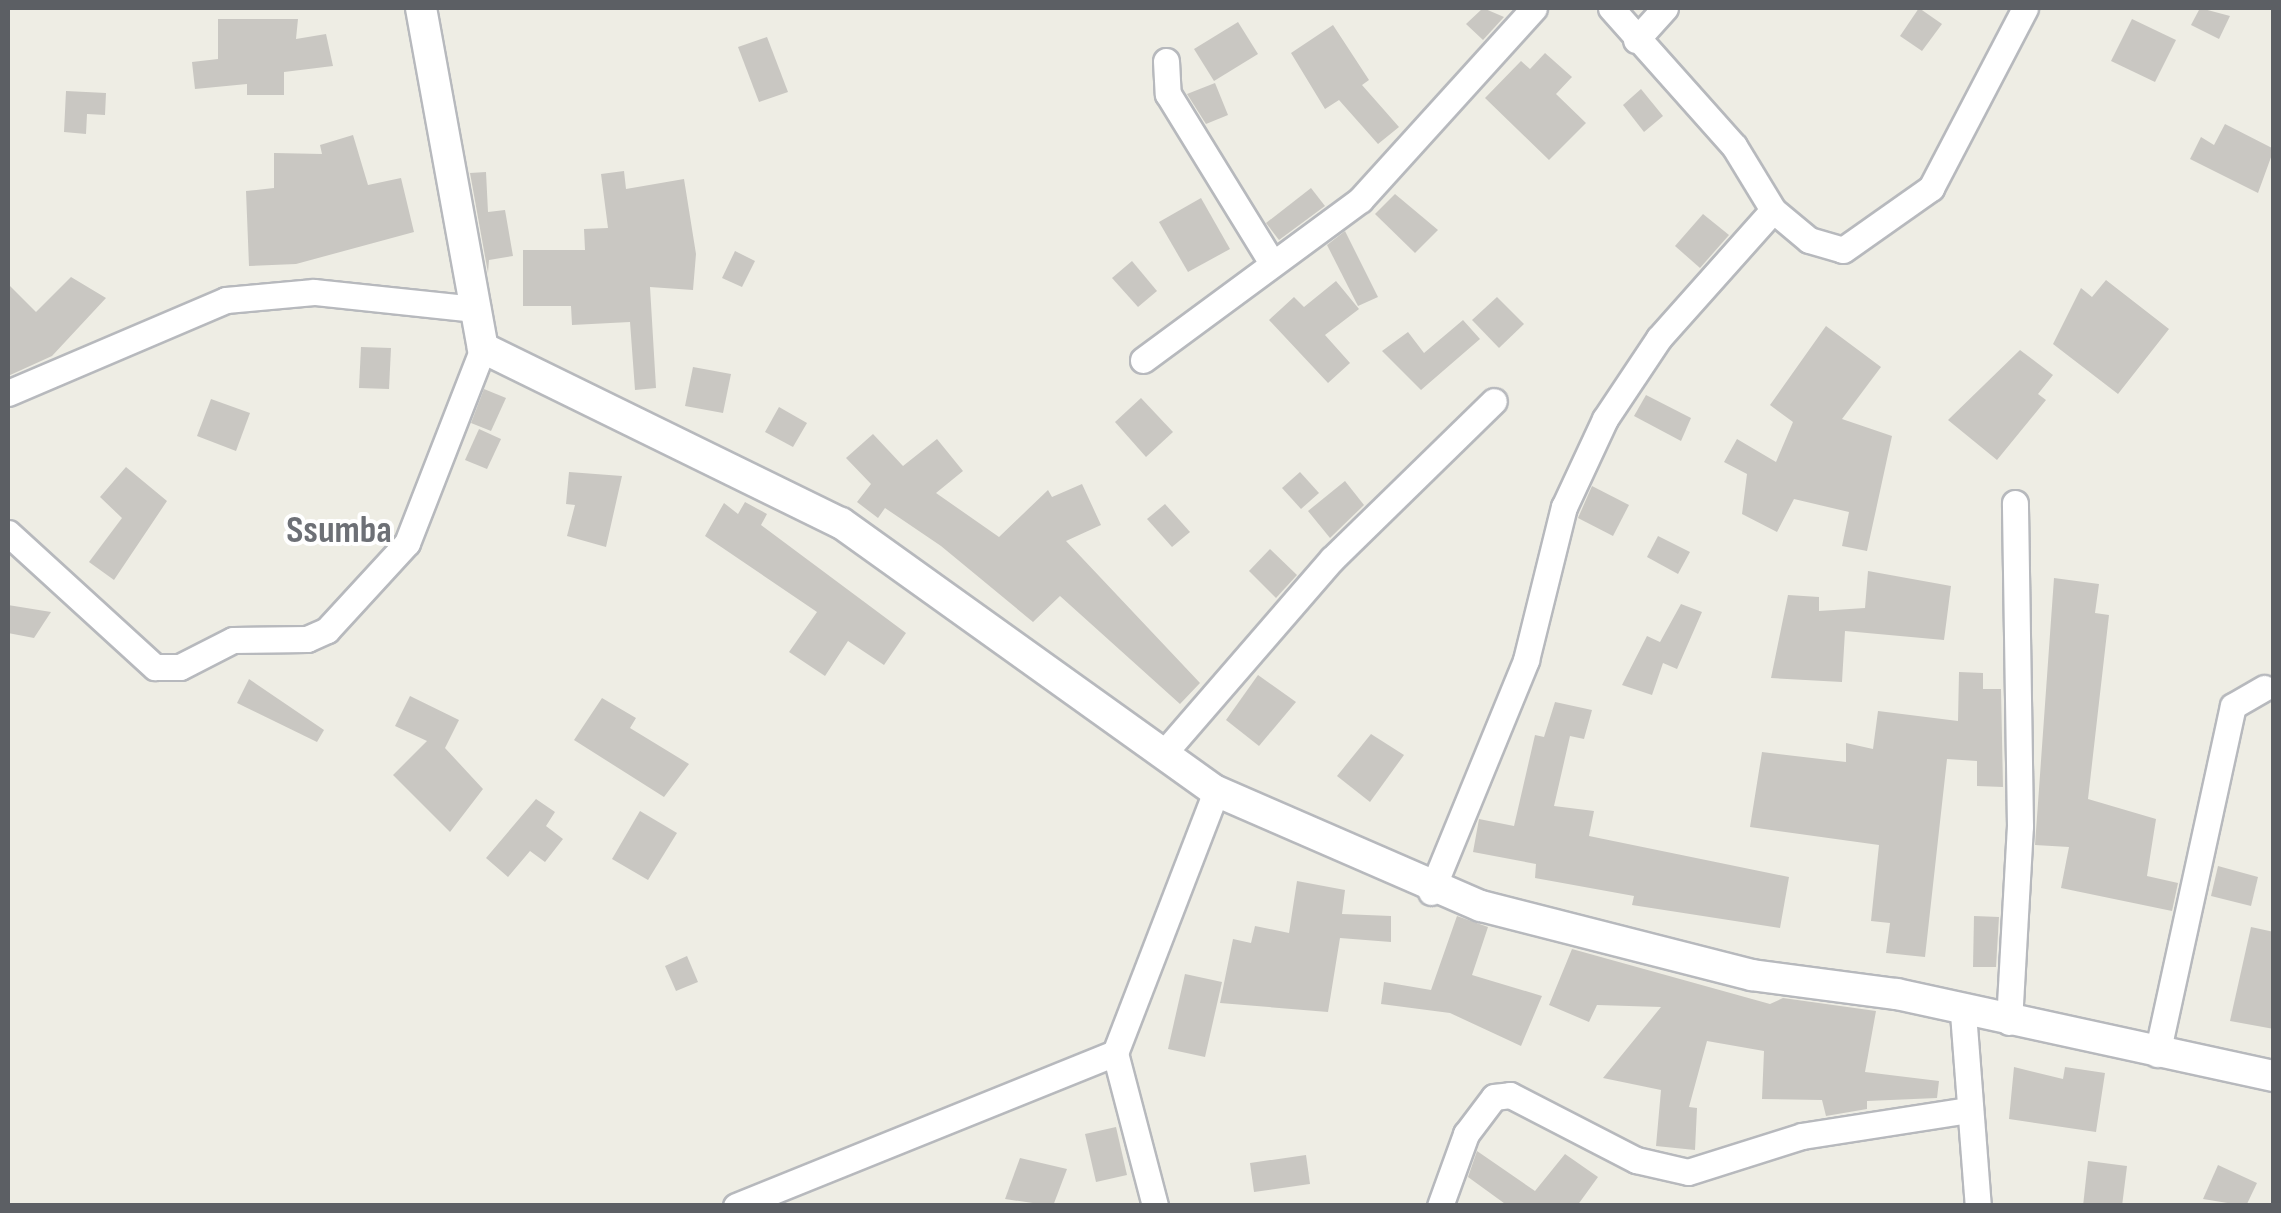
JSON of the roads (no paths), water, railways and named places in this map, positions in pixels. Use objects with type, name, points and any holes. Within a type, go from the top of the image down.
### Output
[{"type":"street","points":[[8,532],[155,666],[180,666],[232,640],[308,639],[327,630],[407,542],[482,348],[421,8]]},
{"type":"street","points":[[1143,360],[1360,200],[1534,8]]},
{"type":"street","points":[[1611,8],[1734,146],[1774,210],[1809,240],[1843,250],[1903,212],[1931,188],[2025,8]]},
{"type":"street","points":[[1636,40],[1665,8]]},
{"type":"street","points":[[1166,61],[1168,94],[1272,263]]},
{"type":"street","points":[[1432,892],[1526,660],[1564,507],[1605,419],[1659,338],[1774,210]]},
{"type":"street","points":[[8,393],[226,300],[314,292],[477,309]]},
{"type":"street","points":[[482,348],[841,523],[1216,790],[1432,892],[1752,975],[2274,1076]]},
{"type":"street","points":[[1163,754],[1332,559],[1494,401]]},
{"type":"street","points":[[2009,1022],[2020,826],[2015,503]]},
{"type":"street","points":[[2157,1054],[2233,706],[2264,688]]},
{"type":"street","points":[[1155,1206],[1115,1054],[1216,790]]},
{"type":"street","points":[[1963,1013],[1978,1206]]},
{"type":"street","points":[[736,1206],[1115,1054]]},
{"type":"street","points":[[1440,1206],[1466,1134],[1494,1097],[1510,1095],[1636,1160],[1688,1172],[1802,1136],[1968,1110]]},
{"type":"district","name":"Ssumba","points":[[339,531]]}]
